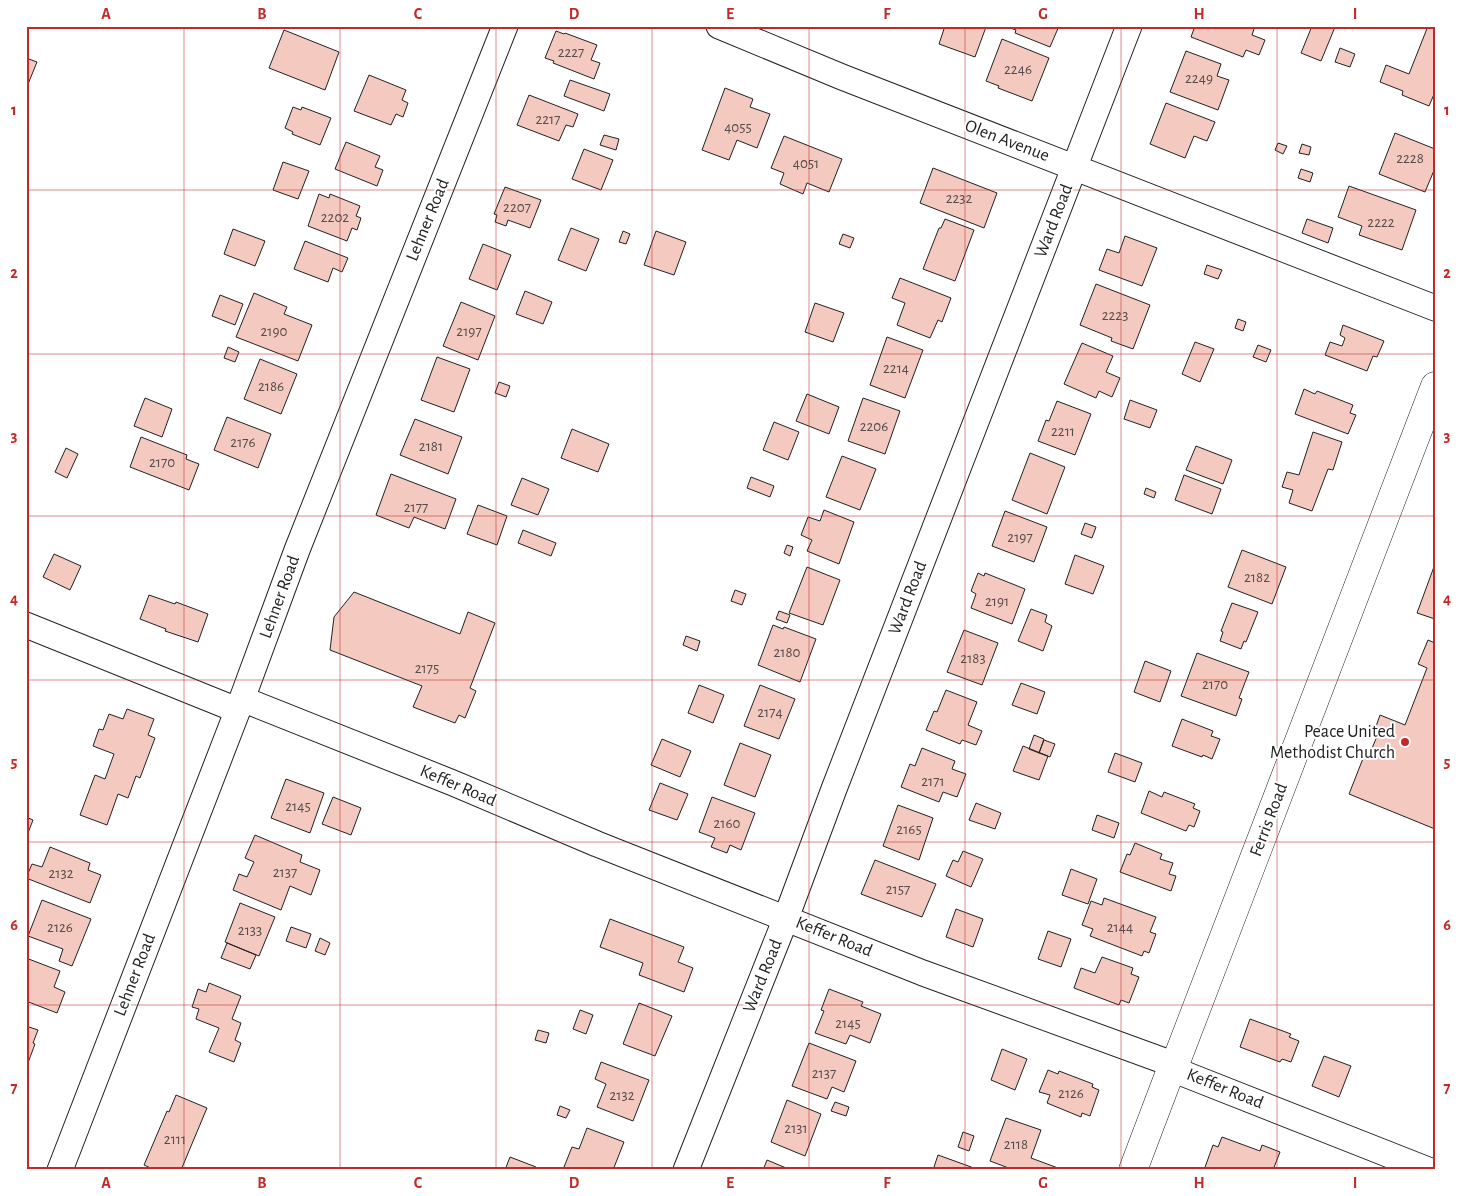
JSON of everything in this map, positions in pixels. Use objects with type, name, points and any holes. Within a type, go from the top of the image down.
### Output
[{"type":"main road","name":"Ferris Road","points":[[1133,1170],[1435,386]]},
{"type":"street","name":"Lehner Road","points":[[60,1170],[297,550],[505,26]]},
{"type":"street","name":"Olen Avenue","points":[[720,26],[842,77],[1435,308]]},
{"type":"street","name":"Ward Road","points":[[686,1170],[786,918],[837,779],[1129,26]]},
{"type":"street","name":"Keffer Road","points":[[26,625],[453,783],[597,844],[924,973],[1167,1062],[1182,1073],[1428,1170]]},
{"type":"building","points":[[945,26],[986,27],[975,57],[939,44]]},
{"type":"building","points":[[1005,26],[1059,26],[1050,47],[1015,33],[1016,30]]},
{"type":"building","points":[[1195,26],[1255,26],[1252,35],[1265,40],[1259,55],[1246,50],[1243,57],[1191,37]]},
{"type":"building","points":[[1312,26],[1335,27],[1321,61],[1301,53]]},
{"type":"building","points":[[1428,26],[1435,26],[1435,92],[1429,106],[1402,95],[1403,91],[1380,82],[1386,65],[1409,74]]},
{"type":"building","points":[[284,30],[339,52],[325,90],[269,68]]},
{"type":"building","points":[[556,31],[597,45],[591,60],[600,63],[594,79],[545,58]]},
{"type":"building","points":[[1002,39],[1049,58],[1032,101],[998,88],[999,86],[986,81]]},
{"type":"building","points":[[1340,48],[1355,54],[1350,67],[1335,62]]},
{"type":"building","points":[[1186,51],[1221,64],[1217,76],[1229,80],[1218,110],[1170,92]]},
{"type":"building","points":[[26,58],[37,62],[26,89]]},
{"type":"building","points":[[369,75],[406,90],[402,100],[408,103],[403,117],[396,114],[391,125],[354,111]]},
{"type":"building","points":[[570,80],[610,94],[604,111],[564,96]]},
{"type":"building","points":[[725,88],[753,99],[750,107],[770,114],[757,148],[737,140],[729,160],[702,150]]},
{"type":"building","points":[[529,95],[578,114],[573,127],[566,125],[559,141],[517,125]]},
{"type":"building","points":[[1166,103],[1215,122],[1207,141],[1194,136],[1185,158],[1150,144]]},
{"type":"building","points":[[293,107],[301,110],[302,107],[331,118],[320,145],[292,134],[293,132],[285,128]]},
{"type":"building","points":[[1395,133],[1435,149],[1435,168],[1425,192],[1379,174]]},
{"type":"building","points":[[604,135],[619,139],[616,150],[600,145]]},
{"type":"building","points":[[784,136],[842,159],[829,192],[807,183],[803,194],[780,184],[784,173],[771,168]]},
{"type":"building","points":[[346,142],[380,156],[375,167],[383,170],[377,186],[335,169]]},
{"type":"building","points":[[1278,143],[1287,146],[1283,154],[1275,150]]},
{"type":"building","points":[[1302,144],[1311,147],[1309,155],[1299,153]]},
{"type":"building","points":[[584,149],[613,160],[601,190],[572,179]]},
{"type":"building","points":[[283,162],[309,171],[298,199],[273,190]]},
{"type":"building","points":[[933,168],[997,193],[984,228],[920,203]]},
{"type":"building","points":[[1301,169],[1313,173],[1310,182],[1298,178]]},
{"type":"building","points":[[1349,186],[1416,210],[1402,250],[1359,235],[1362,226],[1338,217]]},
{"type":"building","points":[[505,187],[541,200],[530,228],[508,220],[506,226],[495,222],[497,215],[494,214]]},
{"type":"building","points":[[319,194],[329,198],[330,194],[360,206],[356,216],[361,218],[357,230],[352,228],[347,241],[308,226]]},
{"type":"building","points":[[945,219],[974,230],[955,281],[923,269],[939,228],[941,228]]},
{"type":"building","points":[[1307,219],[1333,228],[1328,243],[1302,233]]},
{"type":"building","points":[[571,228],[599,239],[586,271],[558,260]]},
{"type":"building","points":[[233,229],[265,241],[255,266],[224,254]]},
{"type":"building","points":[[623,231],[630,234],[626,244],[619,242]]},
{"type":"building","points":[[656,231],[686,242],[674,275],[644,265]]},
{"type":"building","points":[[843,234],[854,238],[850,248],[839,244]]},
{"type":"building","points":[[1125,236],[1157,248],[1142,286],[1099,270],[1107,249],[1119,253]]},
{"type":"building","points":[[305,241],[348,258],[342,272],[333,268],[328,282],[294,269]]},
{"type":"building","points":[[483,244],[511,255],[497,290],[469,279]]},
{"type":"building","points":[[1207,265],[1222,270],[1218,279],[1204,274]]},
{"type":"building","points":[[900,278],[951,298],[942,322],[938,320],[930,338],[897,325],[905,303],[892,298]]},
{"type":"building","points":[[1096,284],[1150,305],[1133,349],[1111,341],[1112,338],[1080,325]]},
{"type":"building","points":[[525,291],[552,302],[543,324],[516,314]]},
{"type":"building","points":[[254,293],[287,307],[284,314],[312,325],[298,361],[236,337]]},
{"type":"building","points":[[220,295],[243,304],[235,325],[212,316]]},
{"type":"building","points":[[461,302],[495,316],[478,360],[443,346]]},
{"type":"building","points":[[815,303],[844,313],[833,342],[805,332]]},
{"type":"building","points":[[1238,319],[1246,322],[1243,331],[1235,328]]},
{"type":"building","points":[[1343,325],[1384,341],[1377,357],[1373,356],[1367,371],[1325,355],[1330,342],[1342,346],[1345,338],[1340,335]]},
{"type":"building","points":[[887,337],[923,350],[905,398],[870,385]]},
{"type":"building","points":[[1195,342],[1214,349],[1200,382],[1182,374]]},
{"type":"building","points":[[1082,343],[1113,356],[1106,372],[1120,378],[1112,397],[1099,391],[1096,398],[1064,384]]},
{"type":"building","points":[[1258,345],[1271,350],[1266,362],[1253,357]]},
{"type":"building","points":[[228,347],[239,352],[235,362],[224,358]]},
{"type":"building","points":[[437,357],[470,369],[454,412],[421,400]]},
{"type":"building","points":[[260,359],[297,374],[281,414],[244,399]]},
{"type":"building","points":[[499,382],[510,386],[506,397],[495,393]]},
{"type":"building","points":[[1304,389],[1315,394],[1317,391],[1353,405],[1350,413],[1356,415],[1348,434],[1295,414]]},
{"type":"building","points":[[807,394],[839,407],[829,434],[796,421]]},
{"type":"building","points":[[145,398],[172,409],[162,437],[134,426]]},
{"type":"building","points":[[863,398],[900,411],[885,454],[848,441]]},
{"type":"building","points":[[1130,400],[1157,410],[1150,428],[1124,419]]},
{"type":"building","points":[[1057,401],[1091,414],[1075,455],[1038,441],[1046,420],[1049,421]]},
{"type":"building","points":[[227,417],[271,434],[258,468],[214,450]]},
{"type":"building","points":[[415,419],[462,437],[448,474],[400,455]]},
{"type":"building","points":[[774,422],[799,432],[788,460],[763,450]]},
{"type":"building","points":[[572,429],[609,444],[598,472],[561,458]]},
{"type":"building","points":[[1313,432],[1342,442],[1333,470],[1328,469],[1312,511],[1289,503],[1293,490],[1282,487],[1287,472],[1299,475]]},
{"type":"building","points":[[141,437],[187,455],[186,459],[199,464],[189,490],[130,467]]},
{"type":"building","points":[[1196,446],[1232,460],[1223,484],[1186,470]]},
{"type":"building","points":[[66,448],[78,454],[67,478],[55,472]]},
{"type":"building","points":[[1030,453],[1065,467],[1047,514],[1012,500]]},
{"type":"building","points":[[842,456],[876,469],[860,510],[826,497]]},
{"type":"building","points":[[391,474],[456,499],[445,529],[414,517],[409,528],[376,515]]},
{"type":"building","points":[[1184,475],[1221,489],[1212,514],[1175,500]]},
{"type":"building","points":[[751,477],[774,486],[770,497],[747,488]]},
{"type":"building","points":[[522,478],[549,489],[538,515],[511,505]]},
{"type":"building","points":[[1146,488],[1156,492],[1154,498],[1144,494]]},
{"type":"building","points":[[478,505],[507,516],[497,545],[467,534]]},
{"type":"building","points":[[824,510],[854,522],[839,564],[807,551],[812,540],[801,535],[808,517],[820,521]]},
{"type":"building","points":[[1005,511],[1047,527],[1034,562],[992,546]]},
{"type":"building","points":[[1085,523],[1096,527],[1092,538],[1081,534]]},
{"type":"building","points":[[523,530],[556,543],[551,556],[518,543]]},
{"type":"building","points":[[787,545],[793,547],[790,556],[784,553]]},
{"type":"building","points":[[1242,550],[1286,567],[1272,604],[1228,587]]},
{"type":"building","points":[[54,554],[81,566],[70,590],[43,577]]},
{"type":"building","points":[[1075,555],[1104,566],[1093,594],[1065,584]]},
{"type":"building","points":[[1435,564],[1435,619],[1417,613]]},
{"type":"building","points":[[807,567],[840,580],[823,625],[789,613]]},
{"type":"building","points":[[978,573],[984,576],[985,573],[1025,589],[1012,624],[971,608],[976,594],[971,591]]},
{"type":"building","points":[[735,590],[746,594],[742,605],[731,601]]},
{"type":"building","points":[[354,592],[460,634],[468,612],[495,623],[470,688],[476,691],[465,718],[459,715],[455,723],[413,707],[422,686],[330,650],[334,617]]},
{"type":"building","points":[[149,595],[175,604],[176,602],[208,614],[198,642],[165,631],[166,629],[140,619]]},
{"type":"building","points":[[1232,603],[1258,612],[1246,642],[1244,641],[1241,649],[1220,641],[1223,632],[1221,631]]},
{"type":"building","points":[[1031,609],[1047,615],[1045,622],[1052,626],[1043,651],[1018,641]]},
{"type":"building","points":[[779,611],[790,615],[787,623],[776,619]]},
{"type":"building","points":[[773,625],[783,629],[784,627],[816,639],[800,682],[758,665]]},
{"type":"building","points":[[964,630],[998,643],[982,685],[947,672]]},
{"type":"building","points":[[686,636],[700,641],[697,651],[683,645]]},
{"type":"building","name":"Peace United Methodist Church","points":[[1428,640],[1435,643],[1435,829],[1349,794],[1366,751],[1370,753],[1378,734],[1374,732],[1380,715],[1405,725],[1427,668],[1418,664]]},
{"type":"building","points":[[1197,653],[1249,672],[1239,698],[1242,699],[1236,716],[1181,696]]},
{"type":"building","points":[[1145,661],[1171,671],[1160,702],[1134,692]]},
{"type":"building","points":[[1021,683],[1045,692],[1037,714],[1012,705]]},
{"type":"building","points":[[699,685],[724,695],[713,723],[688,713]]},
{"type":"building","points":[[760,685],[795,699],[779,739],[744,726]]},
{"type":"building","points":[[946,690],[977,702],[968,725],[982,731],[976,745],[962,740],[960,744],[926,730],[934,711],[937,712]]},
{"type":"building","points":[[127,709],[154,719],[148,735],[155,738],[140,778],[136,776],[128,798],[118,794],[107,825],[80,815],[95,775],[105,779],[114,754],[93,746],[99,729],[103,730],[109,714],[123,719]]},
{"type":"building","points":[[1182,719],[1213,731],[1211,736],[1220,739],[1212,759],[1172,746]]},
{"type":"building","points":[[1034,735],[1044,739],[1039,753],[1029,749]]},
{"type":"building","points":[[662,739],[691,751],[680,777],[651,765]]},
{"type":"building","points":[[1044,740],[1055,744],[1050,757],[1039,753]]},
{"type":"building","points":[[740,743],[771,755],[755,797],[724,785]]},
{"type":"building","points":[[1023,746],[1048,756],[1039,780],[1013,771]]},
{"type":"building","points":[[922,748],[955,761],[952,769],[966,774],[957,797],[943,792],[939,802],[901,787],[910,764],[915,766]]},
{"type":"building","points":[[1115,753],[1142,763],[1135,782],[1108,772]]},
{"type":"building","points":[[286,779],[324,793],[310,833],[271,818]]},
{"type":"building","points":[[660,783],[688,794],[677,820],[649,810]]},
{"type":"building","points":[[1149,791],[1162,797],[1164,792],[1195,804],[1193,808],[1200,811],[1194,827],[1189,825],[1186,831],[1141,813]]},
{"type":"building","points":[[333,797],[361,808],[351,835],[322,824]]},
{"type":"building","points":[[712,797],[755,813],[741,850],[730,845],[727,853],[711,847],[715,838],[699,832]]},
{"type":"building","points":[[976,803],[1001,813],[995,829],[969,820]]},
{"type":"building","points":[[898,805],[933,818],[919,860],[883,846]]},
{"type":"building","points":[[1097,815],[1119,823],[1114,838],[1092,830]]},
{"type":"building","points":[[26,817],[33,820],[26,838]]},
{"type":"building","points":[[255,835],[302,855],[300,862],[320,870],[311,895],[290,886],[281,910],[233,890],[239,874],[247,877],[254,862],[245,858]]},
{"type":"building","points":[[1135,843],[1162,854],[1160,859],[1173,863],[1169,874],[1176,876],[1171,891],[1120,872],[1127,854],[1130,855]]},
{"type":"building","points":[[50,847],[90,863],[88,870],[101,875],[90,903],[26,878],[32,864],[42,867]]},
{"type":"building","points":[[963,851],[983,859],[971,887],[946,876],[953,860],[958,862]]},
{"type":"building","points":[[875,860],[936,884],[922,917],[861,894]]},
{"type":"building","points":[[1071,869],[1097,879],[1088,904],[1062,895]]},
{"type":"building","points":[[1104,898],[1156,917],[1150,932],[1156,934],[1149,953],[1144,951],[1142,956],[1090,936],[1093,929],[1082,925],[1091,901],[1102,905]]},
{"type":"building","points":[[42,900],[91,919],[72,966],[59,961],[63,949],[28,936]]},
{"type":"building","points":[[240,903],[275,917],[259,956],[225,942]]},
{"type":"building","points":[[956,909],[983,919],[973,947],[946,937]]},
{"type":"building","points":[[610,919],[684,947],[678,962],[693,968],[684,992],[639,975],[643,963],[600,947]]},
{"type":"building","points":[[291,927],[311,934],[306,948],[286,941]]},
{"type":"building","points":[[1048,931],[1071,939],[1061,967],[1038,959]]},
{"type":"building","points":[[320,938],[330,943],[325,955],[315,951]]},
{"type":"building","points":[[227,943],[256,955],[250,969],[221,958]]},
{"type":"building","points":[[1102,957],[1133,968],[1131,974],[1139,977],[1129,1003],[1121,1000],[1119,1005],[1074,988],[1081,968],[1095,973]]},
{"type":"building","points":[[26,958],[60,971],[54,987],[65,992],[57,1013],[26,1001]]},
{"type":"building","points":[[209,983],[241,996],[232,1019],[241,1023],[235,1040],[241,1043],[234,1062],[209,1052],[219,1028],[196,1019],[199,1009],[192,1007],[198,989],[206,992]]},
{"type":"building","points":[[829,989],[863,1002],[861,1006],[881,1014],[870,1043],[850,1035],[846,1044],[815,1033],[824,1011],[821,1010]]},
{"type":"building","points":[[639,1003],[672,1016],[655,1056],[623,1044]]},
{"type":"building","points":[[580,1010],[593,1015],[586,1034],[573,1029]]},
{"type":"building","points":[[1250,1019],[1291,1034],[1289,1037],[1299,1041],[1291,1062],[1282,1059],[1280,1062],[1240,1047]]},
{"type":"building","points":[[26,1026],[38,1030],[26,1068]]},
{"type":"building","points":[[538,1030],[549,1033],[546,1043],[535,1040]]},
{"type":"building","points":[[809,1043],[856,1061],[844,1092],[832,1087],[827,1099],[792,1086]]},
{"type":"building","points":[[1002,1049],[1027,1059],[1015,1090],[991,1080]]},
{"type":"building","points":[[1324,1056],[1351,1066],[1339,1097],[1312,1086]]},
{"type":"building","points":[[601,1062],[649,1080],[633,1121],[597,1107],[606,1084],[595,1079]]},
{"type":"building","points":[[1048,1070],[1058,1074],[1059,1071],[1093,1084],[1092,1087],[1099,1090],[1090,1116],[1082,1113],[1081,1117],[1047,1103],[1050,1095],[1039,1092]]},
{"type":"building","points":[[176,1095],[207,1108],[181,1170],[155,1170],[144,1165],[167,1111],[169,1112]]},
{"type":"building","points":[[787,1100],[821,1114],[805,1156],[771,1142]]},
{"type":"building","points":[[835,1102],[849,1107],[846,1116],[831,1111]]},
{"type":"building","points":[[560,1106],[570,1110],[566,1118],[557,1115]]},
{"type":"building","points":[[1006,1118],[1041,1130],[1031,1158],[1058,1168],[1057,1170],[1014,1170],[990,1161]]},
{"type":"building","points":[[587,1128],[624,1142],[613,1170],[573,1170],[564,1167],[572,1147],[579,1149]]},
{"type":"building","points":[[963,1132],[974,1136],[969,1151],[958,1147]]},
{"type":"building","points":[[1222,1137],[1260,1151],[1262,1145],[1280,1152],[1273,1170],[1204,1170],[1213,1145],[1218,1147]]},
{"type":"building","points":[[938,1155],[974,1168],[973,1170],[933,1170]]},
{"type":"building","points":[[510,1157],[536,1167],[535,1170],[505,1170]]},
{"type":"building","points":[[767,1160],[791,1170],[763,1170]]},
{"type":"place","name":"Peace United Methodist Church","points":[[1405,742]]}]
